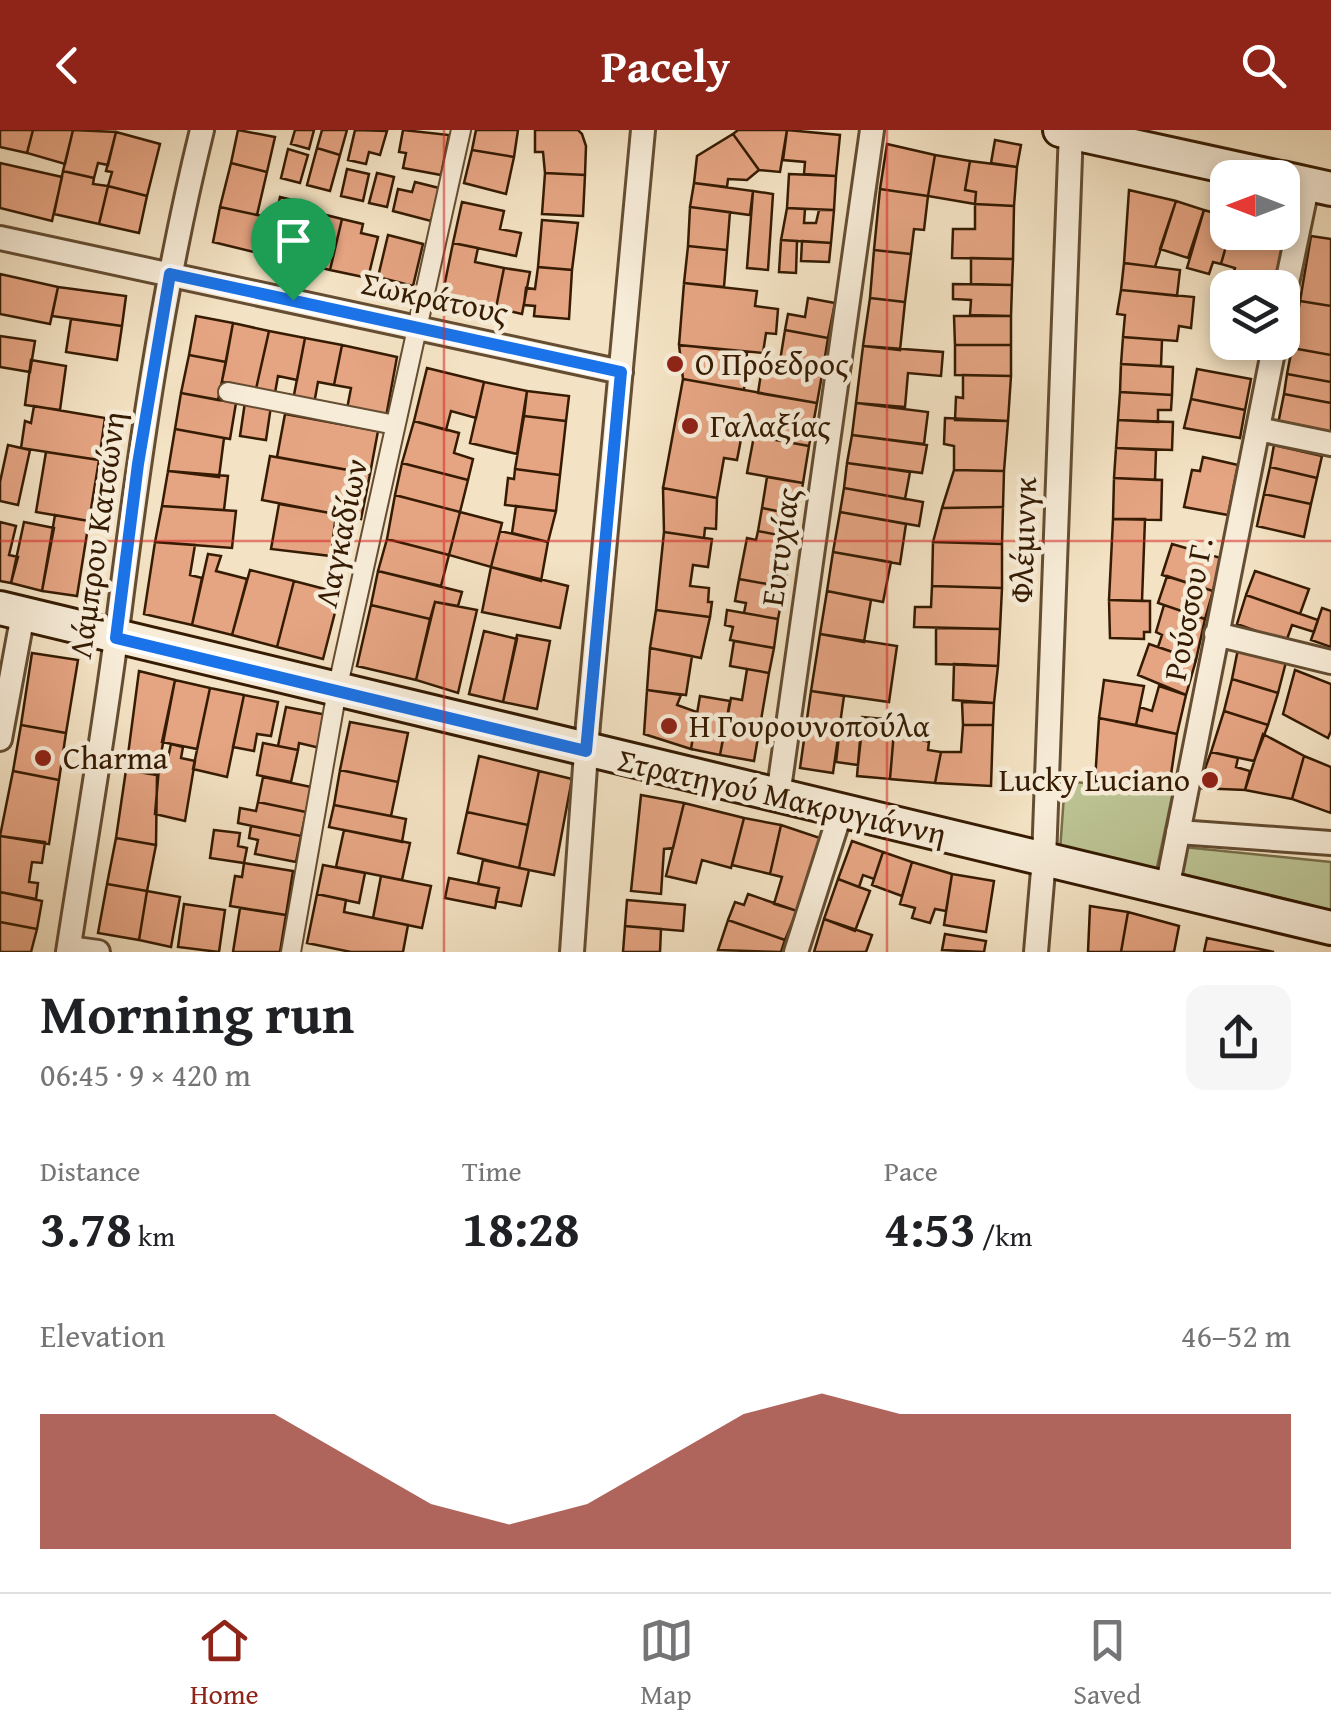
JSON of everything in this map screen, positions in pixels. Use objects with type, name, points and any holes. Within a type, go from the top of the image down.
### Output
[{"type":"main road","points":[[1067,131],[1210,162]]},
{"type":"main road","name":"Στρατηγού Μακρυγιάννη","points":[[12,611],[1331,928]]},
{"type":"street","points":[[572,952],[586,751],[643,130]]},
{"type":"street","name":"Ευτυχίας","points":[[778,796],[872,130]]},
{"type":"street","name":"Λάμπρου Κατσώνη","points":[[68,950],[116,638],[138,464],[199,131]]},
{"type":"street","name":"Λαγκαδίων","points":[[291,952],[337,690],[457,131]]},
{"type":"street","name":"Φλέμινγκ","points":[[1036,952],[1044,860],[1067,131]]},
{"type":"street","name":"Σωκράτους","points":[[0,238],[621,372]]},
{"type":"street","name":"Ρούσσου Γ.","points":[[1167,889],[1271,360]]},
{"type":"street","points":[[228,392],[395,425]]},
{"type":"street","points":[[1258,429],[1331,444]]},
{"type":"street","points":[[0,739],[12,611]]},
{"type":"street","points":[[1216,634],[1331,662]]},
{"type":"street","points":[[796,952],[841,811]]},
{"type":"street","points":[[1178,832],[1331,843]]},
{"type":"street","points":[[68,950],[98,952]]},
{"type":"green space","points":[[1065,781],[1173,792],[1156,872],[1060,851]]},
{"type":"green space","points":[[1183,847],[1331,862],[1331,910],[1179,873]]},
{"type":"building","points":[[0,130],[33,130],[27,153],[0,147]]},
{"type":"building","points":[[33,130],[73,130],[65,164],[27,153]]},
{"type":"building","points":[[73,130],[116,132],[108,165],[98,163],[94,178],[63,171]]},
{"type":"building","points":[[238,130],[275,137],[267,172],[231,163]]},
{"type":"building","points":[[295,130],[314,130],[309,149],[291,144]]},
{"type":"building","points":[[322,130],[347,130],[340,155],[317,148]]},
{"type":"building","points":[[355,130],[387,131],[380,155],[369,152],[366,164],[348,160]]},
{"type":"building","points":[[403,130],[449,135],[441,175],[403,168],[406,153],[399,152]]},
{"type":"building","points":[[476,130],[518,130],[514,157],[472,150]]},
{"type":"building","points":[[535,130],[578,130],[586,146],[585,175],[545,173],[543,152],[535,152]]},
{"type":"building","points":[[738,130],[787,130],[780,172],[759,170],[733,134]]},
{"type":"building","points":[[787,130],[840,135],[836,176],[804,174],[805,162],[783,160]]},
{"type":"building","points":[[116,132],[160,144],[147,196],[108,186],[112,172],[106,171]]},
{"type":"building","points":[[733,134],[759,170],[747,180],[728,179],[727,187],[694,183],[697,156]]},
{"type":"building","points":[[995,140],[1021,145],[1017,167],[991,163]]},
{"type":"building","points":[[887,144],[935,155],[928,196],[880,189]]},
{"type":"building","points":[[317,148],[340,155],[330,191],[307,185]]},
{"type":"building","points":[[288,149],[308,155],[300,183],[281,178]]},
{"type":"building","points":[[472,150],[514,157],[506,194],[464,183]]},
{"type":"building","points":[[935,155],[970,161],[965,190],[976,192],[975,204],[928,196]]},
{"type":"building","points":[[970,161],[1017,167],[1014,206],[975,204],[976,192],[965,190]]},
{"type":"building","points":[[0,163],[62,177],[52,221],[0,208]]},
{"type":"building","points":[[231,163],[267,172],[257,215],[220,207]]},
{"type":"building","points":[[347,169],[369,174],[363,201],[341,196]]},
{"type":"building","points":[[63,171],[94,178],[93,184],[108,186],[99,224],[54,214]]},
{"type":"building","points":[[377,173],[394,177],[387,207],[369,203]]},
{"type":"building","points":[[545,173],[585,175],[583,216],[542,214]]},
{"type":"building","points":[[789,174],[836,176],[834,210],[787,208]]},
{"type":"building","points":[[415,182],[439,188],[431,221],[393,211],[398,189],[412,192]]},
{"type":"building","points":[[694,183],[753,191],[750,215],[690,207]]},
{"type":"building","points":[[108,186],[147,196],[139,233],[99,224]]},
{"type":"building","points":[[880,189],[928,196],[924,230],[914,229],[911,254],[874,250]]},
{"type":"building","points":[[1129,190],[1176,201],[1155,267],[1124,263]]},
{"type":"building","points":[[753,191],[773,194],[768,270],[747,268]]},
{"type":"building","points":[[280,197],[305,203],[292,261],[258,253],[268,209],[277,211]]},
{"type":"building","points":[[1176,201],[1204,210],[1188,258],[1160,249]]},
{"type":"building","points":[[462,202],[504,211],[500,229],[521,233],[516,256],[453,243]]},
{"type":"building","points":[[975,204],[1014,206],[1013,259],[952,258],[953,229],[975,229]]},
{"type":"building","points":[[220,207],[267,217],[258,253],[213,242]]},
{"type":"building","points":[[690,207],[730,212],[727,250],[688,246]]},
{"type":"building","points":[[787,208],[805,209],[804,223],[816,223],[819,210],[834,210],[831,243],[781,240]]},
{"type":"building","points":[[1204,210],[1210,212],[1210,250],[1225,250],[1221,264],[1213,262],[1209,274],[1187,268]]},
{"type":"building","points":[[318,213],[342,219],[330,270],[292,261],[302,219],[316,222]]},
{"type":"building","points":[[342,219],[363,224],[361,233],[378,237],[368,278],[330,270]]},
{"type":"building","points":[[542,220],[578,223],[572,270],[538,267]]},
{"type":"building","points":[[388,235],[423,244],[413,286],[378,277]]},
{"type":"building","points":[[1311,236],[1331,239],[1331,306],[1300,301]]},
{"type":"building","points":[[781,240],[797,241],[796,273],[779,272]]},
{"type":"building","points":[[802,241],[831,243],[829,262],[801,261]]},
{"type":"building","points":[[453,243],[478,248],[475,262],[504,268],[496,308],[442,297]]},
{"type":"building","points":[[688,246],[727,250],[724,287],[684,283]]},
{"type":"building","points":[[874,250],[911,254],[905,302],[870,298]]},
{"type":"building","points":[[1225,250],[1286,250],[1280,270],[1234,270],[1221,264]]},
{"type":"building","points":[[971,258],[1013,259],[1012,285],[971,284]]},
{"type":"building","points":[[1124,263],[1180,270],[1177,296],[1121,290]]},
{"type":"building","points":[[538,267],[572,270],[569,319],[534,316],[535,306],[524,305],[526,288],[535,289]]},
{"type":"building","points":[[504,268],[530,272],[522,314],[496,308]]},
{"type":"building","points":[[0,274],[58,287],[50,324],[0,314]]},
{"type":"building","points":[[684,283],[757,291],[755,306],[778,309],[776,334],[766,333],[763,353],[679,345]]},
{"type":"building","points":[[953,284],[1012,285],[1011,316],[970,315],[971,300],[953,299]]},
{"type":"building","points":[[58,287],[126,296],[122,326],[52,316]]},
{"type":"building","points":[[1121,290],[1194,297],[1191,328],[1179,326],[1177,341],[1123,337],[1125,315],[1117,314]]},
{"type":"building","points":[[808,298],[835,303],[828,338],[785,330],[788,314],[805,317]]},
{"type":"building","points":[[870,298],[905,302],[900,350],[863,346]]},
{"type":"building","points":[[1300,301],[1331,306],[1331,355],[1300,349]]},
{"type":"building","points":[[196,316],[233,323],[226,362],[189,355]]},
{"type":"building","points":[[954,316],[1011,316],[1011,345],[955,345]]},
{"type":"building","points":[[71,319],[122,326],[117,360],[66,352]]},
{"type":"building","points":[[233,323],[269,331],[256,389],[222,381]]},
{"type":"building","points":[[785,330],[828,338],[823,369],[780,361]]},
{"type":"building","points":[[269,331],[305,338],[297,380],[278,376],[275,393],[256,389]]},
{"type":"building","points":[[0,336],[35,341],[30,372],[0,367]]},
{"type":"building","points":[[1123,337],[1162,340],[1161,366],[1121,364]]},
{"type":"building","points":[[305,338],[342,345],[334,385],[318,382],[314,404],[293,400]]},
{"type":"building","points":[[342,345],[397,357],[386,417],[347,409],[351,388],[334,385]]},
{"type":"building","points":[[679,345],[747,352],[744,390],[683,379]]},
{"type":"building","points":[[955,345],[1011,345],[1011,376],[955,375]]},
{"type":"building","points":[[863,346],[943,352],[941,376],[908,373],[905,407],[856,403]]},
{"type":"building","points":[[1300,349],[1331,355],[1331,382],[1287,374],[1290,360],[1300,360]]},
{"type":"building","points":[[189,355],[226,362],[218,400],[181,393]]},
{"type":"building","points":[[31,360],[66,366],[60,410],[25,405]]},
{"type":"building","points":[[773,360],[823,369],[817,403],[758,393],[762,367],[771,369]]},
{"type":"building","points":[[1121,364],[1173,367],[1172,395],[1120,392]]},
{"type":"building","points":[[427,368],[484,382],[476,418],[451,411],[446,430],[414,421]]},
{"type":"building","points":[[1197,369],[1251,379],[1245,410],[1191,399]]},
{"type":"building","points":[[1287,374],[1331,382],[1331,403],[1284,394]]},
{"type":"building","points":[[963,375],[1011,376],[1008,421],[955,420],[956,397],[963,398]]},
{"type":"building","points":[[683,379],[817,403],[809,446],[742,434],[737,460],[724,458],[717,498],[663,488]]},
{"type":"building","points":[[484,382],[527,391],[517,454],[470,443]]},
{"type":"building","points":[[527,391],[569,396],[566,421],[524,416]]},
{"type":"building","points":[[1120,392],[1172,395],[1171,410],[1158,410],[1158,422],[1118,420]]},
{"type":"building","points":[[181,393],[236,403],[230,439],[175,429]]},
{"type":"building","points":[[1284,394],[1331,403],[1331,433],[1278,424]]},
{"type":"building","points":[[1191,399],[1245,410],[1240,438],[1184,428]]},
{"type":"building","points":[[245,402],[271,406],[266,440],[240,436]]},
{"type":"building","points":[[856,403],[928,412],[924,444],[852,435]]},
{"type":"building","points":[[34,406],[105,418],[99,460],[21,448],[25,421],[31,423]]},
{"type":"building","points":[[285,414],[378,431],[370,474],[277,457]]},
{"type":"building","points":[[524,416],[566,421],[560,475],[515,469]]},
{"type":"building","points":[[945,418],[1008,421],[1004,471],[954,470],[954,446],[944,444]]},
{"type":"building","points":[[1118,420],[1173,422],[1172,450],[1116,448]]},
{"type":"building","points":[[414,421],[459,433],[454,453],[473,459],[468,480],[402,463]]},
{"type":"building","points":[[175,429],[224,438],[219,477],[168,471]]},
{"type":"building","points":[[852,435],[927,445],[922,473],[847,463]]},
{"type":"building","points":[[754,436],[809,446],[803,483],[747,473]]},
{"type":"building","points":[[8,445],[30,450],[18,505],[0,501]]},
{"type":"building","points":[[1274,445],[1322,456],[1317,478],[1270,467]]},
{"type":"building","points":[[1116,448],[1156,450],[1155,480],[1114,478]]},
{"type":"building","points":[[46,452],[99,460],[89,521],[36,512]]},
{"type":"building","points":[[270,456],[370,474],[361,519],[262,500]]},
{"type":"building","points":[[1203,457],[1238,465],[1228,515],[1184,507],[1192,470],[1200,471]]},
{"type":"building","points":[[402,463],[468,480],[460,512],[395,495]]},
{"type":"building","points":[[847,463],[910,472],[905,499],[844,488]]},
{"type":"building","points":[[1270,467],[1317,478],[1311,504],[1264,494]]},
{"type":"building","points":[[515,469],[560,475],[556,511],[505,505],[508,478],[514,479]]},
{"type":"building","points":[[954,470],[1004,471],[1003,507],[942,508]]},
{"type":"building","points":[[168,471],[228,476],[224,510],[162,506]]},
{"type":"building","points":[[767,477],[803,483],[797,515],[762,508]]},
{"type":"building","points":[[1114,478],[1162,480],[1161,520],[1113,519]]},
{"type":"building","points":[[663,488],[717,498],[716,529],[705,528],[704,538],[664,532]]},
{"type":"building","points":[[844,488],[923,502],[919,526],[840,512]]},
{"type":"building","points":[[1264,494],[1311,504],[1304,537],[1257,526]]},
{"type":"building","points":[[395,495],[460,512],[449,555],[387,539]]},
{"type":"building","points":[[279,504],[336,514],[331,556],[271,549]]},
{"type":"building","points":[[162,506],[236,511],[232,548],[155,542]]},
{"type":"building","points":[[516,506],[556,511],[548,542],[512,533]]},
{"type":"building","points":[[1003,507],[1002,544],[933,542],[942,508]]},
{"type":"building","points":[[762,508],[797,515],[793,538],[758,531]]},
{"type":"building","points":[[460,512],[502,523],[491,567],[449,555]]},
{"type":"building","points":[[840,512],[906,524],[900,564],[833,552]]},
{"type":"building","points":[[55,515],[89,521],[77,596],[42,591]]},
{"type":"building","points":[[1113,519],[1145,519],[1142,601],[1109,600]]},
{"type":"building","points":[[0,522],[16,526],[9,555],[18,557],[11,583],[0,581]]},
{"type":"building","points":[[24,522],[54,528],[42,591],[11,583]]},
{"type":"building","points":[[500,531],[548,542],[541,581],[491,567]]},
{"type":"building","points":[[758,531],[793,538],[784,587],[739,579],[747,538],[756,540]]},
{"type":"building","points":[[664,532],[712,539],[708,567],[693,565],[690,586],[709,588],[710,617],[656,610]]},
{"type":"building","points":[[387,539],[449,555],[441,586],[378,571]]},
{"type":"building","points":[[155,542],[195,545],[190,575],[202,578],[192,625],[144,614]]},
{"type":"building","points":[[933,542],[1002,544],[1002,588],[932,586]]},
{"type":"building","points":[[1172,544],[1221,558],[1213,591],[1162,575]]},
{"type":"building","points":[[833,552],[891,562],[883,602],[827,591]]},
{"type":"building","points":[[208,554],[221,556],[216,571],[247,579],[232,635],[192,625]]},
{"type":"building","points":[[491,567],[568,586],[560,628],[482,612]]},
{"type":"building","points":[[250,570],[294,581],[277,647],[232,635]]},
{"type":"building","points":[[378,571],[462,592],[458,606],[435,602],[430,619],[371,605]]},
{"type":"building","points":[[1255,571],[1309,589],[1300,614],[1246,595]]},
{"type":"building","points":[[1167,576],[1213,591],[1205,619],[1158,603]]},
{"type":"building","points":[[739,579],[784,587],[778,619],[744,613],[746,603],[735,601]]},
{"type":"building","points":[[294,581],[340,593],[323,659],[277,647]]},
{"type":"building","points":[[932,586],[1002,588],[1000,629],[914,627],[915,607],[931,607]]},
{"type":"building","points":[[827,591],[871,600],[864,642],[820,634]]},
{"type":"building","points":[[1246,595],[1318,620],[1314,632],[1292,625],[1286,642],[1237,624]]},
{"type":"building","points":[[1109,600],[1150,601],[1150,632],[1144,632],[1144,639],[1110,638]]},
{"type":"building","points":[[435,602],[477,610],[458,693],[416,680]]},
{"type":"building","points":[[371,605],[430,619],[416,680],[357,666]]},
{"type":"building","points":[[1164,605],[1205,619],[1196,660],[1158,647],[1162,635],[1156,632]]},
{"type":"building","points":[[1322,608],[1331,611],[1331,647],[1311,640]]},
{"type":"building","points":[[656,610],[710,617],[701,658],[650,648]]},
{"type":"building","points":[[727,610],[778,619],[774,648],[730,640],[733,627],[725,625]]},
{"type":"building","points":[[936,628],[1000,629],[998,666],[936,664]]},
{"type":"building","points":[[484,631],[517,639],[503,702],[469,694]]},
{"type":"building","points":[[820,634],[897,646],[889,702],[811,691]]},
{"type":"building","points":[[517,635],[550,641],[537,709],[503,702]]},
{"type":"building","points":[[734,641],[774,648],[769,673],[730,666]]},
{"type":"building","points":[[1149,644],[1196,660],[1186,695],[1138,675]]},
{"type":"building","points":[[650,648],[692,656],[686,695],[647,690]]},
{"type":"building","points":[[1238,649],[1286,662],[1278,693],[1232,679]]},
{"type":"building","points":[[32,653],[78,660],[66,733],[21,725]]},
{"type":"building","points":[[954,664],[998,666],[994,703],[953,700]]},
{"type":"building","points":[[747,669],[769,673],[754,761],[720,755],[731,698],[742,700]]},
{"type":"building","points":[[1295,670],[1331,684],[1328,738],[1283,714]]},
{"type":"building","points":[[139,671],[175,680],[157,775],[126,770]]},
{"type":"building","points":[[1232,679],[1278,693],[1268,725],[1224,711]]},
{"type":"building","points":[[175,680],[210,688],[197,749],[162,742]]},
{"type":"building","points":[[1104,680],[1144,686],[1136,725],[1099,718]]},
{"type":"building","points":[[1159,686],[1186,695],[1177,734],[1136,725],[1140,707],[1152,711]]},
{"type":"building","points":[[210,688],[244,695],[227,777],[193,769]]},
{"type":"building","points":[[647,690],[681,695],[677,705],[697,712],[691,749],[644,734]]},
{"type":"building","points":[[811,691],[844,696],[833,773],[800,768]]},
{"type":"building","points":[[244,695],[278,702],[271,736],[257,734],[254,751],[233,747]]},
{"type":"building","points":[[700,696],[730,701],[720,755],[691,749]]},
{"type":"building","points":[[962,702],[994,703],[993,725],[963,725]]},
{"type":"building","points":[[286,707],[327,715],[320,748],[299,743],[298,750],[278,746]]},
{"type":"building","points":[[1224,711],[1268,725],[1254,761],[1211,752]]},
{"type":"building","points":[[862,717],[895,720],[890,779],[857,776]]},
{"type":"building","points":[[1099,718],[1177,734],[1169,788],[1095,781]]},
{"type":"building","points":[[350,722],[408,733],[398,782],[340,770]]},
{"type":"building","points":[[21,725],[66,733],[59,780],[13,771]]},
{"type":"building","points":[[963,725],[993,725],[991,786],[935,783],[941,752],[961,752]]},
{"type":"building","points":[[840,727],[862,729],[858,765],[836,762]]},
{"type":"building","points":[[894,731],[929,742],[928,750],[941,752],[935,783],[890,779]]},
{"type":"building","points":[[1263,734],[1304,756],[1292,799],[1245,790]]},
{"type":"building","points":[[263,743],[298,750],[291,782],[257,775]]},
{"type":"building","points":[[171,744],[183,747],[181,758],[195,761],[185,821],[155,814],[160,756],[168,758]]},
{"type":"building","points":[[1211,752],[1238,758],[1236,767],[1250,771],[1245,790],[1198,788]]},
{"type":"building","points":[[479,756],[539,771],[528,825],[467,812]]},
{"type":"building","points":[[1304,756],[1331,767],[1331,813],[1292,799]]},
{"type":"building","points":[[126,770],[157,775],[156,845],[116,838]]},
{"type":"building","points":[[340,770],[398,782],[391,816],[334,805]]},
{"type":"building","points":[[13,771],[59,780],[49,844],[0,836]]},
{"type":"building","points":[[539,771],[572,779],[554,875],[519,868]]},
{"type":"building","points":[[263,777],[311,787],[306,812],[258,802]]},
{"type":"building","points":[[641,795],[684,803],[673,848],[664,849],[661,894],[631,891]]},
{"type":"building","points":[[258,802],[306,812],[301,836],[238,823],[240,808],[256,811]]},
{"type":"building","points":[[684,803],[744,818],[731,868],[702,860],[696,883],[666,876]]},
{"type":"building","points":[[334,805],[406,819],[402,842],[329,827]]},
{"type":"building","points":[[467,812],[528,825],[519,868],[458,853]]},
{"type":"building","points":[[744,818],[781,825],[770,874],[732,865]]},
{"type":"building","points":[[781,825],[820,838],[797,911],[774,904],[782,877],[770,874]]},
{"type":"building","points":[[251,826],[301,836],[296,862],[255,854],[258,840],[249,838]]},
{"type":"building","points":[[214,830],[240,833],[238,846],[247,848],[244,863],[210,858]]},
{"type":"building","points":[[344,830],[410,843],[402,880],[336,867]]},
{"type":"building","points":[[0,836],[45,842],[42,863],[32,862],[29,882],[38,883],[36,899],[0,892]]},
{"type":"building","points":[[116,838],[156,845],[147,891],[107,884]]},
{"type":"building","points":[[852,841],[883,852],[874,879],[863,875],[859,887],[838,879]]},
{"type":"building","points":[[883,852],[912,862],[902,896],[872,885]]},
{"type":"building","points":[[483,860],[529,870],[521,906],[496,901],[499,888],[478,884]]},
{"type":"building","points":[[912,862],[952,874],[946,911],[935,909],[930,923],[912,918],[915,908],[900,904]]},
{"type":"building","points":[[244,863],[293,871],[286,915],[230,906],[235,876],[242,877]]},
{"type":"building","points":[[323,865],[365,873],[359,903],[317,894]]},
{"type":"building","points":[[952,874],[994,881],[986,932],[944,925]]},
{"type":"building","points":[[381,876],[431,886],[422,928],[373,918]]},
{"type":"building","points":[[449,878],[499,888],[495,908],[445,898]]},
{"type":"building","points":[[838,879],[870,891],[855,931],[824,919]]},
{"type":"building","points":[[107,884],[147,891],[139,940],[98,933]]},
{"type":"building","points":[[147,891],[180,897],[171,947],[139,940]]},
{"type":"building","points":[[0,892],[42,901],[37,929],[0,922]]},
{"type":"building","points":[[317,894],[346,900],[344,912],[408,925],[403,952],[351,952],[307,943]]},
{"type":"building","points":[[748,894],[797,911],[785,940],[728,920],[735,902],[744,905]]},
{"type":"building","points":[[627,900],[685,905],[683,931],[625,926]]},
{"type":"building","points":[[184,904],[225,910],[219,952],[178,947]]},
{"type":"building","points":[[1090,906],[1128,912],[1121,952],[1088,952]]},
{"type":"building","points":[[240,908],[286,915],[280,952],[233,952]]},
{"type":"building","points":[[1128,912],[1179,926],[1174,952],[1121,952]]},
{"type":"building","points":[[824,919],[872,935],[866,952],[814,952]]},
{"type":"building","points":[[728,920],[785,940],[781,952],[718,950]]},
{"type":"building","points":[[0,922],[37,929],[31,952],[0,952]]},
{"type":"building","points":[[625,926],[661,929],[660,952],[623,952]]},
{"type":"building","points":[[945,934],[986,941],[984,952],[942,950]]},
{"type":"building","points":[[1207,938],[1274,952],[1204,952]]},
{"type":"place","name":"Ο Πρόεδρος","points":[[675,364]]},
{"type":"place","name":"Γαλαξίας","points":[[690,426]]},
{"type":"place","name":"Η Γουρουνοπούλα","points":[[669,726]]},
{"type":"place","name":"Charma","points":[[43,758]]},
{"type":"place","name":"Lucky Luciano","points":[[1210,780]]},
{"type":"route","points":[[170,274],[293,300],[621,372],[586,751],[116,638],[138,464],[170,274]]}]
